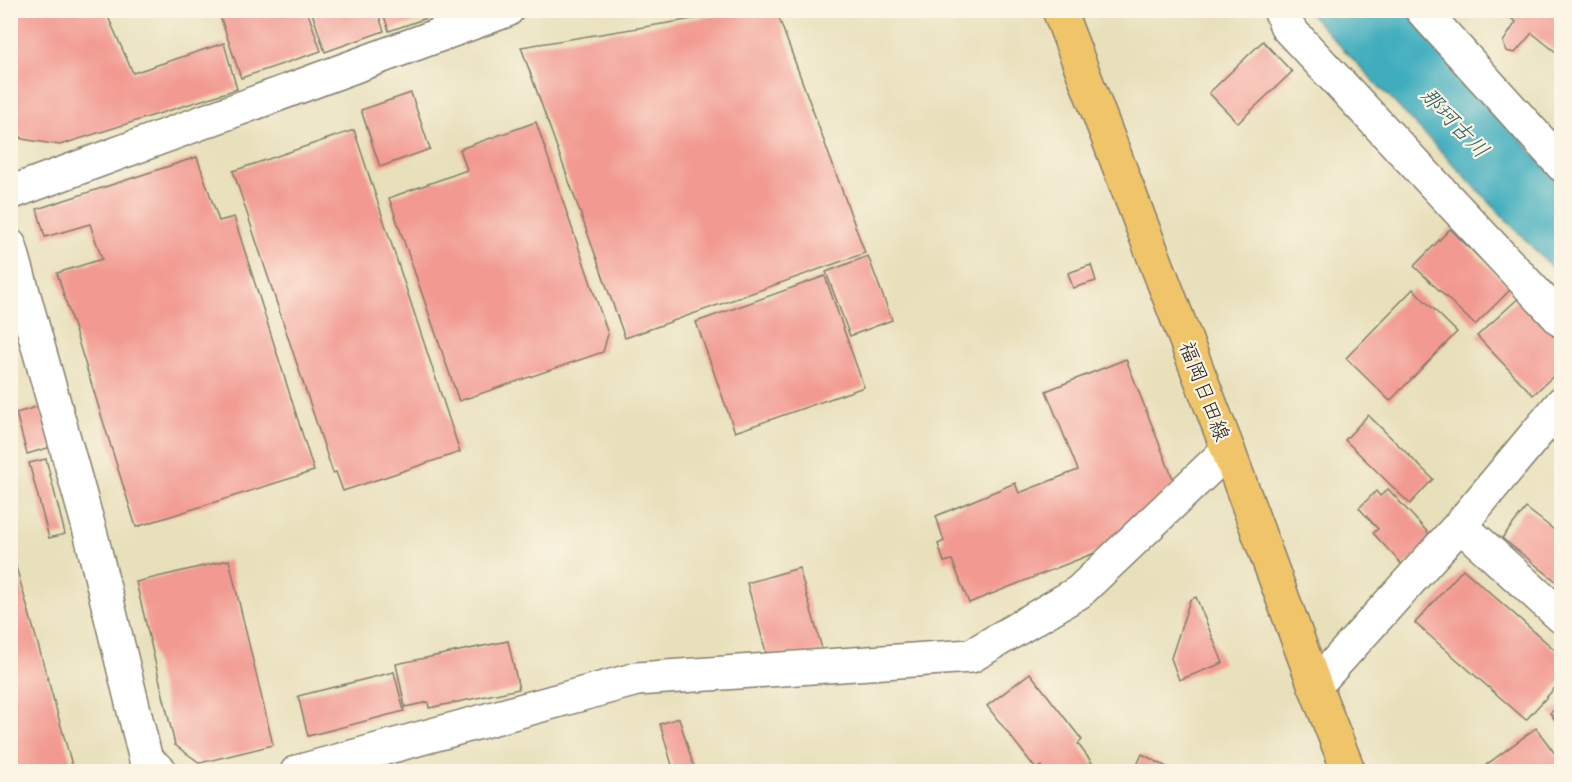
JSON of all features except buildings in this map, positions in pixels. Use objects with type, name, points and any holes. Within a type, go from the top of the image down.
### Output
[{"type":"main road","name":"福岡日田線","points":[[1059,10],[1349,771]]},
{"type":"street","points":[[10,193],[507,10]]},
{"type":"street","points":[[1280,10],[1287,27],[1562,321]]},
{"type":"street","points":[[1422,10],[1562,165]]},
{"type":"street","points":[[10,246],[91,535],[146,760],[161,771]]},
{"type":"street","points":[[1315,686],[1460,525],[1562,404]]},
{"type":"street","points":[[297,771],[637,679],[970,656],[1079,592],[1228,450]]},
{"type":"street","points":[[1460,525],[1562,617]]},
{"type":"water","name":"那珂古川","points":[[1307,11],[1406,11],[1561,184],[1561,277]]}]
